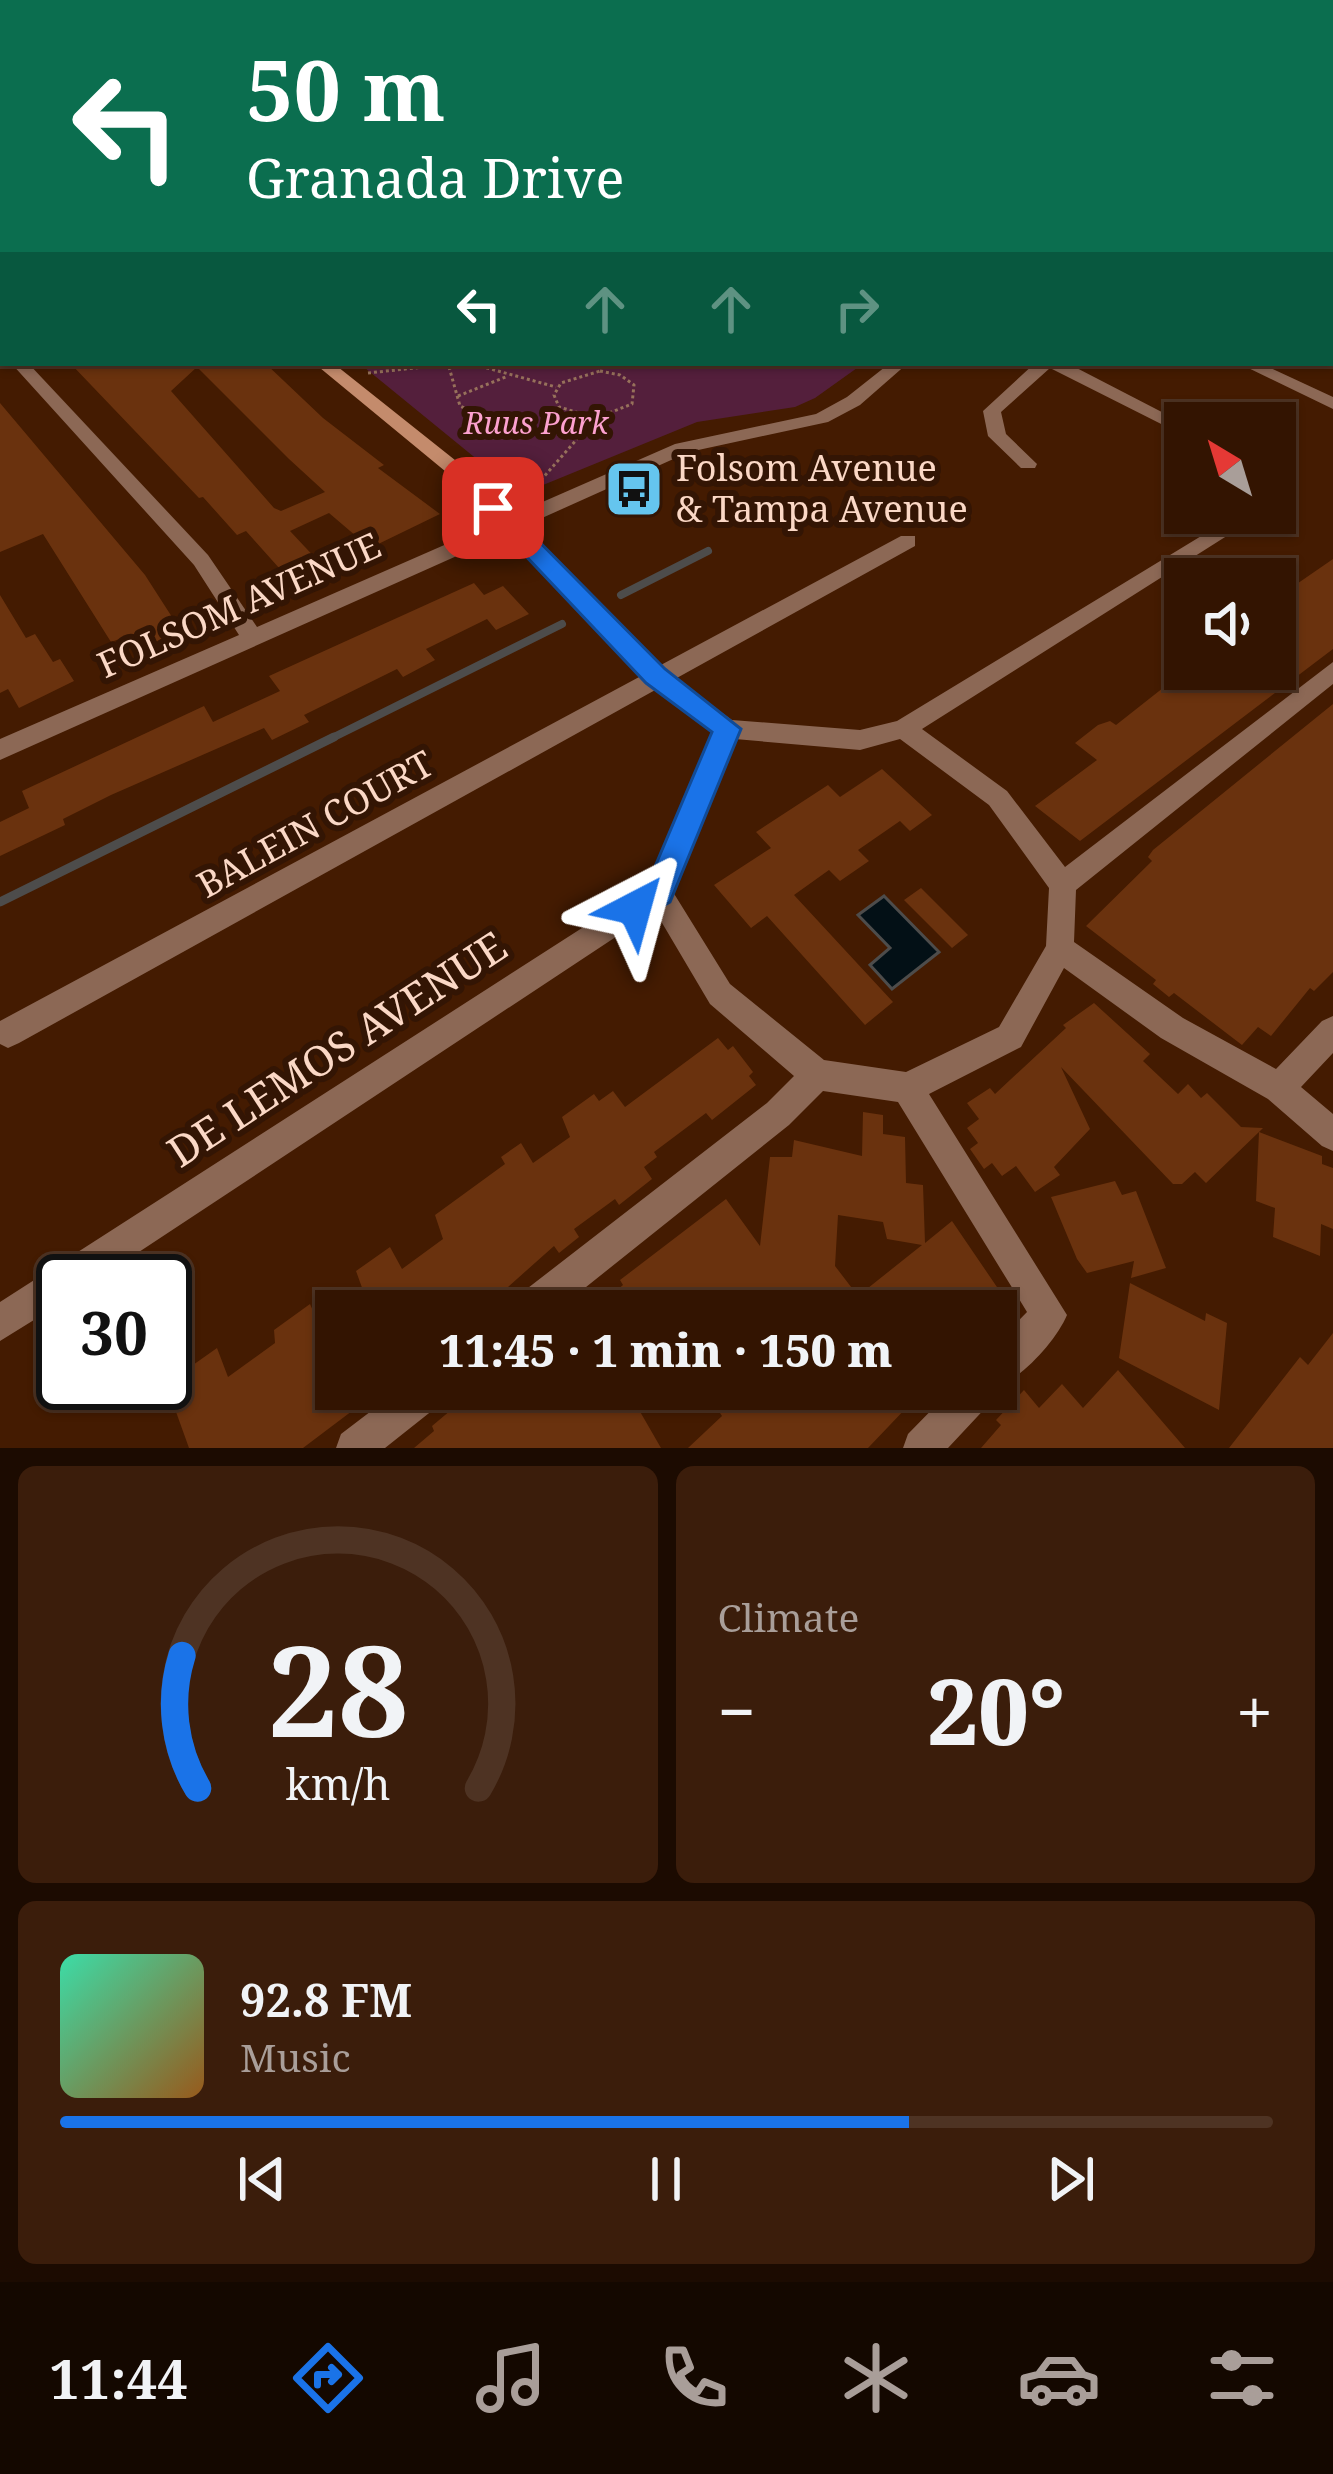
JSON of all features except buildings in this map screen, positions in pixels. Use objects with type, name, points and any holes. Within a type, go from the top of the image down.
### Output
[{"type":"street","points":[[22,366],[201,560],[254,638]]},
{"type":"street","points":[[326,366],[458,472],[656,676],[727,729],[860,740],[904,729],[1219,534]]},
{"type":"street","name":"FOLSOM AVENUE","points":[[0,750],[712,436],[794,426],[825,417],[896,366]]},
{"type":"street","points":[[1028,464],[997,436],[992,411],[1046,366]]},
{"type":"street","points":[[1056,366],[1164,420]]},
{"type":"street","points":[[1252,366],[1333,404]]},
{"type":"street","name":"BALEIN COURT","points":[[8,1033],[908,542]]},
{"type":"street","points":[[1063,885],[1333,671]]},
{"type":"street","points":[[727,729],[659,892],[720,994],[817,1075],[908,1088],[1010,1037],[1060,949],[1063,885],[998,798],[904,729]]},
{"type":"street","name":"DE LEMOS AVENUE","points":[[105,1254],[659,892]]},
{"type":"street","points":[[1060,949],[1172,1028],[1279,1088],[1333,1135]]},
{"type":"street","points":[[1279,1088],[1333,1031]]},
{"type":"street","points":[[555,1290],[778,1114],[817,1075]]},
{"type":"street","points":[[908,1088],[1049,1315],[1017,1348]]},
{"type":"street","name":"DE LEMOS AVENUE","points":[[0,1323],[36,1299]]},
{"type":"street","points":[[355,1448],[403,1410]]},
{"type":"street","points":[[922,1448],[958,1410]]},
{"type":"path","points":[[346,382],[368,373],[455,366]]},
{"type":"path","points":[[475,366],[557,387]]},
{"type":"path","points":[[449,368],[460,406],[485,421],[579,438]]},
{"type":"path","points":[[600,371],[620,375],[634,385],[636,398],[626,410],[595,418],[574,416],[558,408],[557,387],[578,374],[600,371]]},
{"type":"path","points":[[457,397],[508,376]]},
{"type":"path","points":[[524,495],[545,480],[595,418]]},
{"type":"green space","name":"Ruus Park","points":[[363,366],[860,366],[795,407],[697,422],[526,492],[512,488]]},
{"type":"shaded area","points":[[884,896],[939,952],[892,989],[870,965],[890,948],[858,915]]},
{"type":"waterway","points":[[621,595],[708,551]]},
{"type":"waterway","points":[[328,740],[562,624]]},
{"type":"waterway","points":[[0,902],[334,737]]},
{"type":"place","name":"Folsom Avenue & Tampa Avenue","points":[[634,489]]},
{"type":"route","points":[[493,508],[656,676],[727,729],[659,892],[635,908]]}]
